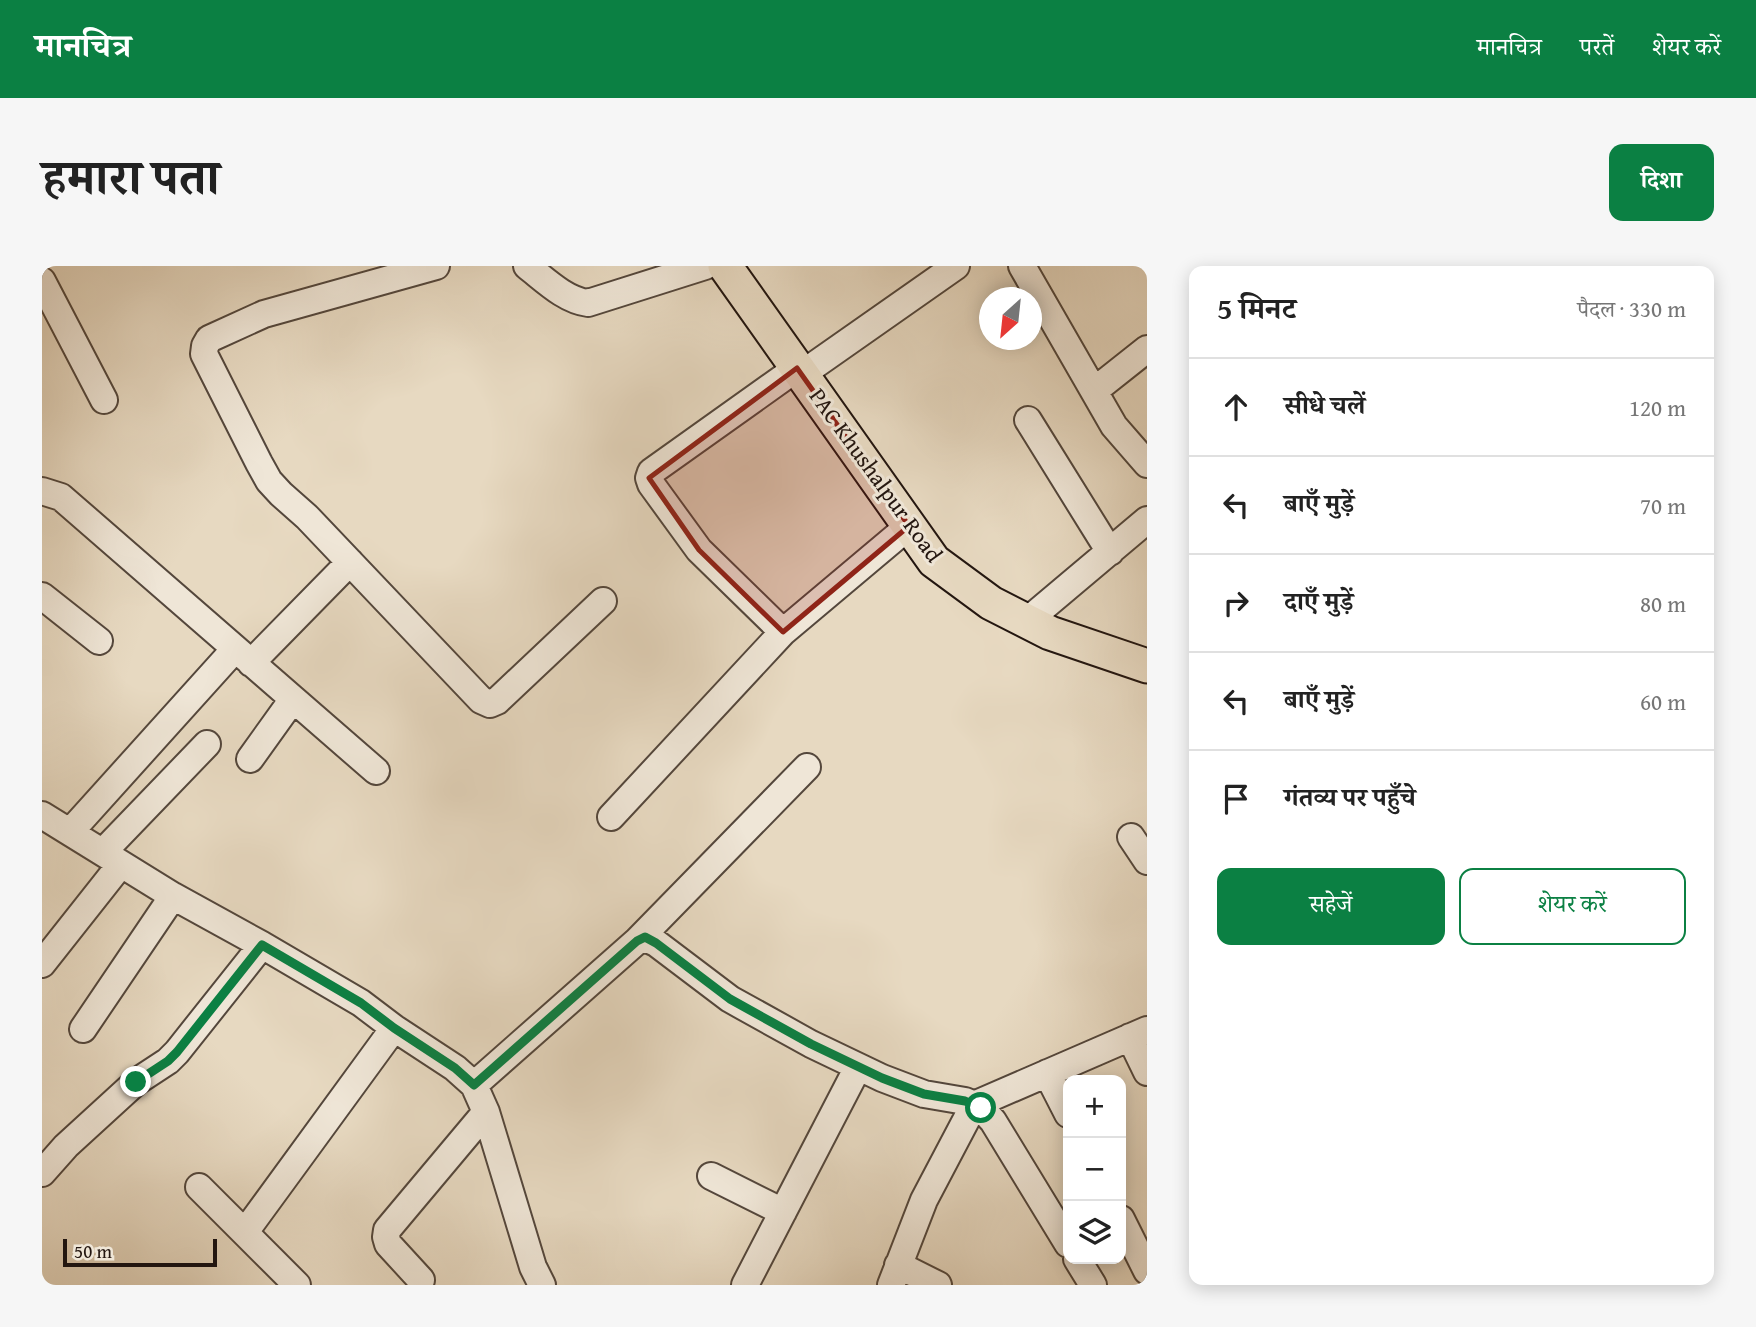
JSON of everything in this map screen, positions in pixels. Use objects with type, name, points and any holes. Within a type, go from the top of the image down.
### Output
[{"type":"main road","name":"PAC Khushalpur Road","points":[[725,266],[934,561],[991,603],[1050,633],[1147,666]]},
{"type":"street","points":[[436,266],[264,314],[209,339],[204,354],[269,481],[481,700],[490,704],[497,701],[603,601]]},
{"type":"street","points":[[527,266],[568,297],[588,303],[705,266]]},
{"type":"street","points":[[783,632],[699,550],[650,484],[651,472],[956,266]]},
{"type":"street","points":[[1019,267],[1114,426],[1147,464]]},
{"type":"street","points":[[42,281],[104,400]]},
{"type":"street","points":[[1094,391],[1147,349]]},
{"type":"street","points":[[1028,420],[1110,552]]},
{"type":"street","points":[[42,491],[61,497],[376,771]]},
{"type":"street","points":[[1027,621],[1147,520]]},
{"type":"street","points":[[611,817],[783,632],[909,526]]},
{"type":"street","points":[[70,832],[243,656],[350,562]]},
{"type":"street","points":[[42,596],[99,641]]},
{"type":"street","points":[[250,759],[293,699]]},
{"type":"street","points":[[42,964],[112,858],[207,744]]},
{"type":"street","points":[[474,1085],[637,941],[807,767]]},
{"type":"street","points":[[42,815],[173,896],[361,1003],[455,1068],[474,1085],[486,1112],[531,1279]]},
{"type":"street","points":[[1131,837],[1147,861]]},
{"type":"street","points":[[83,1029],[173,896]]},
{"type":"street","points":[[637,941],[645,937],[656,943],[730,999],[811,1044],[882,1078],[924,1094],[965,1101],[981,1108],[993,1121],[1063,1236]]},
{"type":"street","points":[[42,1172],[66,1146],[136,1082],[177,1052],[262,945]]},
{"type":"street","points":[[245,1232],[394,1028]]},
{"type":"street","points":[[938,1285],[894,1275],[924,1200],[974,1105],[1138,1033],[1147,1072]]},
{"type":"street","points":[[745,1285],[858,1066]]},
{"type":"street","points":[[1047,1073],[1063,1104]]},
{"type":"street","points":[[422,1280],[388,1244],[387,1230],[486,1112]]},
{"type":"street","points":[[711,1176],[783,1212]]},
{"type":"street","points":[[199,1187],[297,1285]]},
{"type":"street","points":[[1126,1229],[1147,1271]]},
{"type":"street","points":[[1080,1264],[1093,1285]]},
{"type":"highlighted area","points":[[797,368],[909,526],[783,632],[699,550],[649,478]]},
{"type":"route","points":[[136,1082],[177,1052],[262,945],[361,1003],[455,1068],[474,1085],[637,941],[645,937],[730,999],[811,1044],[882,1078],[924,1094],[965,1101],[981,1108]]}]
